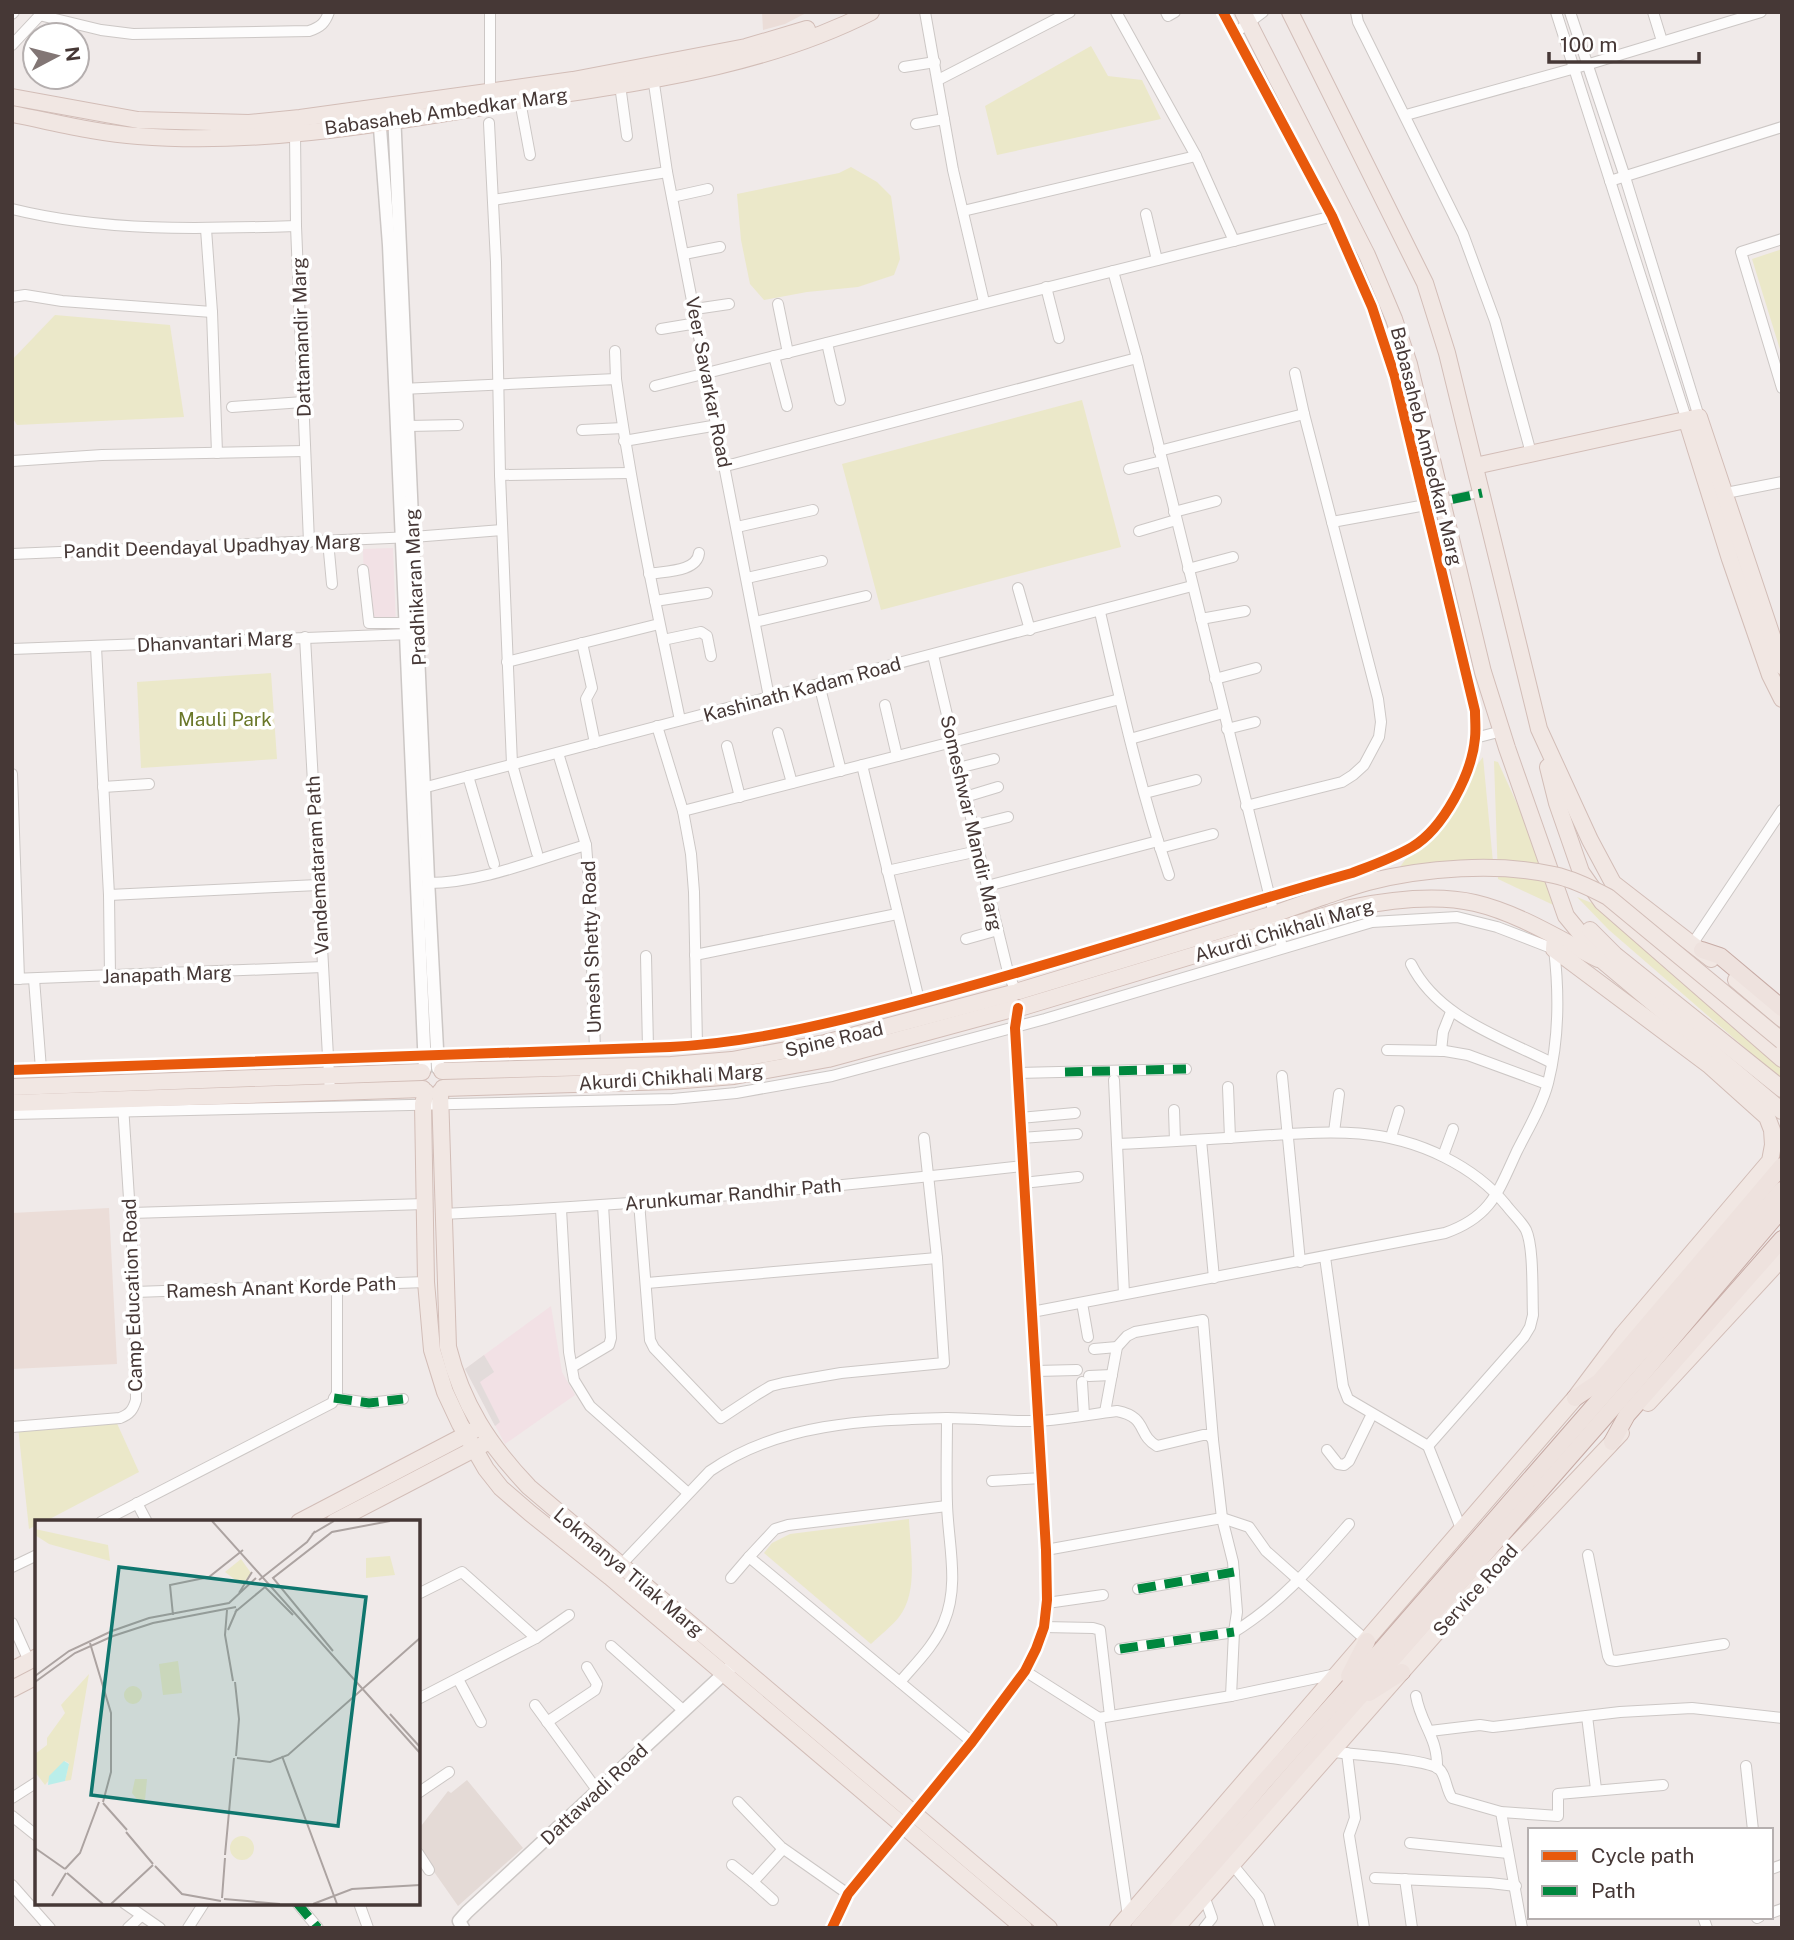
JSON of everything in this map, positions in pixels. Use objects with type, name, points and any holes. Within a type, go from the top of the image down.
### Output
[{"type":"highway","points":[[1697,946],[1720,956],[1782,1008]]},
{"type":"highway","points":[[1575,1398],[1599,1382],[1782,1166]]},
{"type":"highway","points":[[1347,1698],[1392,1660],[1782,1189]]},
{"type":"highway","points":[[1157,1928],[1267,1788],[1347,1698],[1392,1660],[1639,1378],[1782,1209]]},
{"type":"highway","points":[[1612,1442],[1628,1415],[1782,1239]]},
{"type":"highway","points":[[1347,1698],[1367,1641]]},
{"type":"highway","points":[[1128,1924],[1267,1788]]},
{"type":"main road","name":"Babasaheb Ambedkar Marg","points":[[12,97],[138,120],[249,123],[490,107],[620,85],[652,73],[775,40],[848,12]]},
{"type":"main road","name":"Babasaheb Ambedkar Marg","points":[[490,107],[652,73],[779,51],[811,40],[871,12]]},
{"type":"main road","points":[[1290,12],[1425,283],[1447,353],[1557,803],[1581,872],[1602,902],[1631,929],[1782,1059]]},
{"type":"main road","name":"Babasaheb Ambedkar Marg","points":[[1246,18],[1339,215],[1380,285],[1405,352],[1483,672],[1502,731],[1566,916],[1603,961]]},
{"type":"main road","name":"Babasaheb Ambedkar Marg","points":[[12,114],[137,136],[205,138],[295,133],[387,114]]},
{"type":"main road","points":[[1475,466],[1693,419],[1766,662],[1782,699]]},
{"type":"main road","points":[[1717,495],[1781,662]]},
{"type":"main road","points":[[1539,729],[1590,840],[1613,883],[1697,946],[1782,1019]]},
{"type":"main road","points":[[1276,922],[1322,897],[1368,882],[1446,869],[1515,869],[1555,875],[1608,897],[1782,1041]]},
{"type":"main road","points":[[1554,879],[1588,929],[1615,955],[1782,1089]]},
{"type":"main road","name":"Akurdi Chikhali Marg","points":[[12,1103],[123,1105],[330,1093],[432,1095],[734,1076],[828,1059],[1276,922],[1369,905],[1459,900],[1491,908],[1555,943],[1775,1114]]},
{"type":"main road","points":[[1128,1924],[1575,1398],[1623,1334],[1770,1161],[1775,1114],[1603,961],[1555,943]]},
{"type":"main road","name":"Spine Road","points":[[432,1065],[671,1065],[732,1060],[825,1043],[1017,1000]]},
{"type":"main road","points":[[12,1087],[329,1067],[432,1065],[446,1080],[432,1095],[419,1081],[432,1065]]},
{"type":"main road","name":"Lokmanya Tilak Marg","points":[[432,1095],[425,1204],[426,1282],[432,1350],[445,1392],[477,1438]]},
{"type":"main road","name":"Lokmanya Tilak Marg","points":[[432,1095],[443,1214],[448,1348],[477,1438],[501,1488],[616,1571],[990,1889],[1049,1928]]},
{"type":"main road","name":"Service Road","points":[[1176,1928],[1232,1864],[1339,1753],[1392,1660],[1487,1575],[1782,1258]]},
{"type":"main road","points":[[303,1520],[477,1438]]},
{"type":"main road","points":[[337,1520],[477,1438]]},
{"type":"main road","points":[[12,1670],[33,1659]]},
{"type":"main road","points":[[12,1689],[35,1677]]},
{"type":"main road","name":"Lokmanya Tilak Marg","points":[[990,1889],[1024,1928]]},
{"type":"street","points":[[12,46],[41,14],[101,30],[133,34],[309,30],[318,28],[325,22],[329,12]]},
{"type":"street","points":[[490,12],[500,475],[512,764],[537,853]]},
{"type":"street","points":[[925,12],[953,170],[984,302]]},
{"type":"street","points":[[938,80],[1070,12]]},
{"type":"street","points":[[1116,12],[1196,156],[1234,241]]},
{"type":"street","points":[[1166,12],[1168,16],[1175,12]]},
{"type":"street","name":"Babasaheb Ambedkar Marg","points":[[432,1065],[595,1050],[698,1046],[821,1026],[1009,976],[1352,873],[1415,846],[1433,828],[1461,786],[1475,738],[1475,711],[1384,339],[1339,215],[1223,12]]},
{"type":"street","points":[[1235,33],[1246,18],[1263,12]]},
{"type":"street","points":[[1356,12],[1358,22],[1463,234],[1480,276],[1496,321],[1531,453]]},
{"type":"street","points":[[1556,12],[1609,181],[1693,419]]},
{"type":"street","points":[[1570,12],[1625,177],[1693,419]]},
{"type":"street","points":[[1653,12],[1662,41]]},
{"type":"street","points":[[1406,115],[1573,69],[1760,12]]},
{"type":"street","points":[[904,67],[935,61]]},
{"type":"street","name":"Veer Savarkar Road","points":[[652,73],[667,172],[769,697]]},
{"type":"street","points":[[620,85],[627,136]]},
{"type":"street","points":[[520,101],[530,155]]},
{"type":"street","name":"Pradhikaran Marg","points":[[387,114],[401,389],[409,630],[432,1065]]},
{"type":"street","points":[[916,124],[944,118]]},
{"type":"street","points":[[1609,181],[1782,127]]},
{"type":"street","name":"Dattamandir Marg","points":[[295,133],[296,226],[309,542]]},
{"type":"street","points":[[963,211],[1196,156]]},
{"type":"street","points":[[493,200],[667,172]]},
{"type":"street","points":[[672,197],[708,189]]},
{"type":"street","points":[[12,209],[114,226],[206,229],[296,226]]},
{"type":"street","points":[[1146,214],[1157,260]]},
{"type":"street","points":[[655,386],[1339,215]]},
{"type":"street","points":[[206,229],[217,453]]},
{"type":"street","points":[[1782,239],[1741,252],[1782,388]]},
{"type":"street","points":[[684,254],[720,247]]},
{"type":"street","points":[[1113,271],[1137,358],[1282,947]]},
{"type":"street","points":[[1046,287],[1059,338]]},
{"type":"street","points":[[12,297],[25,295],[62,301],[212,312]]},
{"type":"street","points":[[695,309],[729,304]]},
{"type":"street","points":[[778,304],[788,353]]},
{"type":"street","points":[[661,329],[697,323]]},
{"type":"street","points":[[827,343],[840,400]]},
{"type":"street","points":[[615,351],[624,442],[680,720]]},
{"type":"street","points":[[774,356],[786,405]]},
{"type":"street","points":[[726,466],[1137,358]]},
{"type":"street","points":[[1246,806],[1342,782],[1364,765],[1374,751],[1381,722],[1378,699],[1295,373]]},
{"type":"street","points":[[401,389],[616,379]]},
{"type":"street","name":"Pradhikaran Marg","points":[[401,389],[408,426],[407,537]]},
{"type":"street","points":[[233,407],[303,402]]},
{"type":"street","points":[[1129,469],[1161,456],[1304,414]]},
{"type":"street","points":[[408,426],[458,425]]},
{"type":"street","points":[[624,442],[718,425]]},
{"type":"street","points":[[582,430],[623,428]]},
{"type":"street","points":[[12,461],[102,455],[305,451]]},
{"type":"street","points":[[500,475],[630,473]]},
{"type":"street","points":[[1717,495],[1782,482]]},
{"type":"street","points":[[1332,522],[1482,493]]},
{"type":"street","points":[[1139,531],[1216,501]]},
{"type":"street","points":[[737,527],[813,510]]},
{"type":"street","name":"Pandit Deendayal Upadhyay Marg","points":[[12,554],[309,542],[502,530]]},
{"type":"street","points":[[328,541],[332,584]]},
{"type":"street","points":[[649,574],[693,566],[699,553]]},
{"type":"street","points":[[1188,569],[1233,557]]},
{"type":"street","points":[[747,578],[822,561]]},
{"type":"street","points":[[363,570],[369,623],[409,630]]},
{"type":"street","name":"Kashinath Kadam Road","points":[[418,789],[1192,586]]},
{"type":"street","points":[[1018,588],[1030,630]]},
{"type":"street","points":[[654,601],[707,593]]},
{"type":"street","points":[[755,622],[866,596]]},
{"type":"street","points":[[1200,619],[1245,611]]},
{"type":"street","points":[[1100,612],[1130,739],[1169,875]]},
{"type":"street","points":[[507,662],[659,624]]},
{"type":"street","name":"Dhanvantari Marg","points":[[12,649],[409,630]]},
{"type":"street","points":[[663,640],[701,632],[707,636],[711,656]]},
{"type":"street","name":"Vandemataram Path","points":[[305,637],[330,1093]]},
{"type":"street","points":[[582,643],[592,688],[586,699],[595,743]]},
{"type":"street","points":[[96,647],[109,895],[110,976]]},
{"type":"street","name":"Someshwar Mandir Marg","points":[[933,654],[978,851],[1017,1000]]},
{"type":"street","points":[[1215,679],[1256,668]]},
{"type":"street","points":[[819,684],[841,771]]},
{"type":"street","points":[[683,811],[1120,699]]},
{"type":"street","points":[[885,705],[897,756]]},
{"type":"street","points":[[1130,739],[1223,713]]},
{"type":"street","points":[[1227,729],[1255,722]]},
{"type":"street","points":[[657,726],[683,811],[691,853],[698,1046]]},
{"type":"street","points":[[1475,738],[1502,731]]},
{"type":"street","points":[[778,733],[792,783]]},
{"type":"street","points":[[727,746],[740,797]]},
{"type":"street","name":"Umesh Shetty Road","points":[[558,753],[586,845],[595,1050]]},
{"type":"street","points":[[958,768],[993,759]]},
{"type":"street","points":[[862,765],[919,1000]]},
{"type":"street","points":[[12,774],[16,979]]},
{"type":"street","points":[[468,776],[494,864]]},
{"type":"street","points":[[1145,793],[1196,780]]},
{"type":"street","points":[[103,787],[149,784]]},
{"type":"street","points":[[965,797],[998,787]]},
{"type":"street","name":"Pradhikaran Marg","points":[[418,789],[428,883],[432,1065]]},
{"type":"street","points":[[1697,946],[1782,810]]},
{"type":"street","points":[[972,826],[1007,817]]},
{"type":"street","points":[[987,886],[1159,844],[1213,834]]},
{"type":"street","name":"Umesh Shetty Road","points":[[428,883],[449,883],[493,873],[586,845]]},
{"type":"street","points":[[887,871],[978,851]]},
{"type":"street","points":[[109,895],[318,886]]},
{"type":"street","points":[[695,955],[897,914]]},
{"type":"street","points":[[12,1114],[123,1105],[432,1095],[673,1099],[736,1093],[832,1076],[1014,1028],[1371,922],[1441,917],[1471,920],[1555,943],[1558,984],[1548,1084],[1497,1194],[1479,1216],[1446,1233],[1032,1312]]},
{"type":"street","points":[[965,939],[998,930]]},
{"type":"street","points":[[646,956],[649,1048]]},
{"type":"street","points":[[1412,964],[1430,994],[1451,1012],[1552,1063]]},
{"type":"street","name":"Janapath Marg","points":[[16,979],[323,968]]},
{"type":"street","points":[[34,979],[41,1069]]},
{"type":"street","points":[[832,1928],[848,1894],[972,1742],[1025,1671],[1044,1627],[1047,1603],[1046,1550],[1014,1028],[1017,1000]]},
{"type":"street","points":[[1441,1051],[1443,1032],[1451,1012]]},
{"type":"street","points":[[1387,1050],[1441,1051],[1468,1055],[1548,1084]]},
{"type":"street","points":[[12,1070],[329,1067]]},
{"type":"street","points":[[1017,1073],[1186,1069]]},
{"type":"street","points":[[1282,1076],[1300,1262]]},
{"type":"street","points":[[1114,1080],[1125,1294]]},
{"type":"street","points":[[1228,1087],[1230,1138]]},
{"type":"street","points":[[1334,1132],[1339,1094]]},
{"type":"street","name":"Camp Education Road","points":[[12,1427],[120,1418],[134,1409],[135,1292],[123,1105]]},
{"type":"street","points":[[1174,1110],[1175,1141]]},
{"type":"street","points":[[1391,1137],[1399,1111]]},
{"type":"street","points":[[1020,1118],[1075,1113]]},
{"type":"street","points":[[1443,1156],[1453,1129]]},
{"type":"street","points":[[1117,1144],[1287,1133],[1354,1132],[1419,1144],[1481,1179],[1497,1194],[1526,1230],[1533,1315],[1530,1327],[1428,1446]]},
{"type":"street","points":[[1021,1138],[1077,1134]]},
{"type":"street","points":[[639,1202],[649,1331],[654,1348],[721,1418],[763,1390],[783,1383],[841,1373],[944,1363],[937,1258],[924,1138]]},
{"type":"street","points":[[1201,1140],[1214,1278]]},
{"type":"street","name":"Arunkumar Randhir Path","points":[[443,1214],[561,1209],[1022,1167]]},
{"type":"street","points":[[1023,1183],[1078,1177]]},
{"type":"street","points":[[131,1213],[425,1204]]},
{"type":"street","points":[[572,1367],[603,1350],[609,1345],[611,1338],[603,1205]]},
{"type":"street","points":[[561,1209],[574,1380],[590,1406],[688,1493]]},
{"type":"street","points":[[1325,1257],[1343,1386],[1348,1399],[1428,1446],[1462,1531]]},
{"type":"street","points":[[647,1283],[937,1258]]},
{"type":"street","name":"Ramesh Anant Korde Path","points":[[135,1292],[426,1282]]},
{"type":"street","points":[[105,1520],[332,1403],[337,1393],[337,1287]]},
{"type":"street","points":[[1082,1303],[1088,1337]]},
{"type":"street","points":[[1105,1412],[1118,1347],[1127,1336],[1135,1332],[1203,1320],[1222,1518],[1234,1572],[1237,1612],[1231,1696]]},
{"type":"street","points":[[1094,1349],[1118,1347]]},
{"type":"street","points":[[1036,1371],[1077,1370]]},
{"type":"street","points":[[1084,1415],[1086,1379],[1112,1375]]},
{"type":"street","points":[[334,1398],[369,1402],[403,1399]]},
{"type":"street","points":[[616,1571],[710,1471],[727,1459],[796,1432],[848,1424],[947,1418],[1039,1421],[1105,1412],[1129,1413],[1139,1420],[1151,1442],[1157,1446],[1203,1435],[1209,1435],[1213,1440]]},
{"type":"street","points":[[1327,1450],[1338,1464],[1344,1465],[1349,1461],[1373,1414]]},
{"type":"street","points":[[900,1682],[938,1635],[951,1598],[953,1564],[947,1506],[947,1418]]},
{"type":"street","points":[[992,1481],[1042,1478]]},
{"type":"street","points":[[137,1503],[146,1520]]},
{"type":"street","points":[[731,1578],[775,1529],[788,1525],[947,1506]]},
{"type":"street","points":[[1046,1550],[1222,1518],[1249,1527],[1266,1551],[1367,1641]]},
{"type":"street","points":[[1120,1649],[1234,1632],[1257,1618],[1299,1580],[1349,1524]]},
{"type":"street","points":[[1588,1555],[1611,1660],[1724,1644]]},
{"type":"street","points":[[12,1567],[35,1556]]},
{"type":"street","points":[[749,1556],[972,1742]]},
{"type":"street","points":[[420,1593],[462,1572],[536,1638]]},
{"type":"street","points":[[1138,1589],[1234,1572]]},
{"type":"street","points":[[1047,1603],[1103,1595]]},
{"type":"street","points":[[420,1698],[536,1638],[569,1615]]},
{"type":"street","points":[[12,1623],[33,1659]]},
{"type":"street","points":[[1044,1627],[1100,1630],[1105,1717],[1128,1924]]},
{"type":"street","points":[[611,1646],[684,1711]]},
{"type":"street","points":[[547,1722],[595,1690],[596,1680],[587,1667]]},
{"type":"street","name":"Dattawadi Road","points":[[463,1928],[459,1920],[730,1668]]},
{"type":"street","points":[[1025,1671],[1105,1717],[1231,1696],[1339,1674]]},
{"type":"street","points":[[458,1679],[481,1721]]},
{"type":"street","points":[[1416,1696],[1419,1712],[1437,1750],[1437,1768]]},
{"type":"street","points":[[535,1705],[597,1790]]},
{"type":"street","points":[[1430,1731],[1692,1708],[1782,1718]]},
{"type":"street","points":[[1587,1716],[1596,1790]]},
{"type":"street","points":[[1364,1928],[1349,1835],[1355,1818],[1339,1753],[1395,1759],[1437,1768],[1454,1799],[1501,1812],[1558,1816],[1559,1794],[1663,1785]]},
{"type":"street","points":[[1746,1766],[1753,1828]]},
{"type":"street","points":[[420,1792],[449,1772]]},
{"type":"street","points":[[12,1798],[35,1785]]},
{"type":"street","points":[[738,1802],[783,1849],[848,1894]]},
{"type":"street","points":[[1501,1812],[1516,1886],[1521,1928]]},
{"type":"street","points":[[12,1816],[35,1834]]},
{"type":"street","points":[[1410,1843],[1508,1853]]},
{"type":"street","points":[[753,1882],[783,1849]]},
{"type":"street","points":[[420,1856],[429,1870]]},
{"type":"street","points":[[1232,1864],[1259,1897],[1270,1928]]},
{"type":"street","points":[[732,1865],[773,1900]]},
{"type":"street","points":[[1375,1878],[1516,1886]]},
{"type":"street","points":[[1405,1879],[1412,1928]]},
{"type":"street","points":[[12,1885],[50,1928]]},
{"type":"street","points":[[1204,1896],[1212,1918],[1204,1928]]},
{"type":"street","points":[[127,1905],[160,1928]]},
{"type":"street","points":[[188,1928],[202,1905]]},
{"type":"street","points":[[299,1905],[318,1928]]},
{"type":"street","points":[[360,1905],[368,1928]]},
{"type":"street","points":[[128,1928],[141,1916]]},
{"type":"shaded area","points":[[762,12],[808,12],[785,24],[763,30]]},
{"type":"shaded area","points":[[393,548],[396,626],[365,627],[363,549]]},
{"type":"shaded area","points":[[109,1208],[117,1364],[12,1369],[12,1213]]},
{"type":"shaded area","points":[[551,1306],[562,1372],[575,1395],[505,1444],[465,1369]]},
{"type":"shaded area","points":[[484,1355],[494,1372],[480,1382],[500,1422],[495,1426],[465,1369]]},
{"type":"shaded area","points":[[467,1780],[523,1848],[458,1906],[420,1852],[420,1827],[448,1791],[451,1793]]},
{"type":"green space","points":[[1091,46],[1108,76],[1142,80],[1161,119],[997,155],[985,106]]},
{"type":"green space","points":[[851,167],[877,182],[891,196],[900,259],[894,275],[858,287],[764,300],[750,284],[741,240],[737,194],[839,173]]},
{"type":"green space","points":[[1782,249],[1782,356],[1752,259]]},
{"type":"green space","points":[[55,315],[170,325],[184,417],[17,425],[12,417],[12,360]]},
{"type":"green space","points":[[1082,400],[1121,547],[881,610],[842,464]]},
{"type":"green space","name":"Mauli Park","points":[[271,673],[277,759],[141,768],[137,682]]},
{"type":"green space","points":[[1483,757],[1493,862],[1396,872]]},
{"type":"green space","points":[[1494,761],[1498,762],[1562,909],[1498,879]]},
{"type":"green space","points":[[1577,897],[1609,910],[1782,1061],[1782,1080],[1609,930]]},
{"type":"green space","points":[[115,1419],[139,1472],[48,1520],[35,1520],[35,1526],[29,1529],[18,1427]]},
{"type":"green space","points":[[909,1519],[912,1570],[909,1595],[899,1617],[871,1644],[764,1553],[772,1543],[790,1534]]},
{"type":"marked path","points":[[1426,505],[1482,493]]},
{"type":"marked path","points":[[1065,1072],[1186,1069]]},
{"type":"marked path","points":[[334,1398],[369,1403],[403,1399]]},
{"type":"marked path","points":[[1138,1589],[1234,1572]]},
{"type":"marked path","points":[[1120,1649],[1234,1632]]},
{"type":"marked path","points":[[299,1905],[318,1928]]},
{"type":"cycle path","points":[[12,1070],[670,1047],[759,1037],[960,989],[1352,873],[1398,855],[1423,839],[1445,814],[1462,784],[1473,752],[1475,711],[1395,377],[1372,307],[1332,216],[1223,12]]},
{"type":"cycle path","points":[[832,1928],[848,1894],[972,1742],[1025,1671],[1044,1627],[1047,1600],[1046,1550],[1015,1028],[1018,1008]]}]
